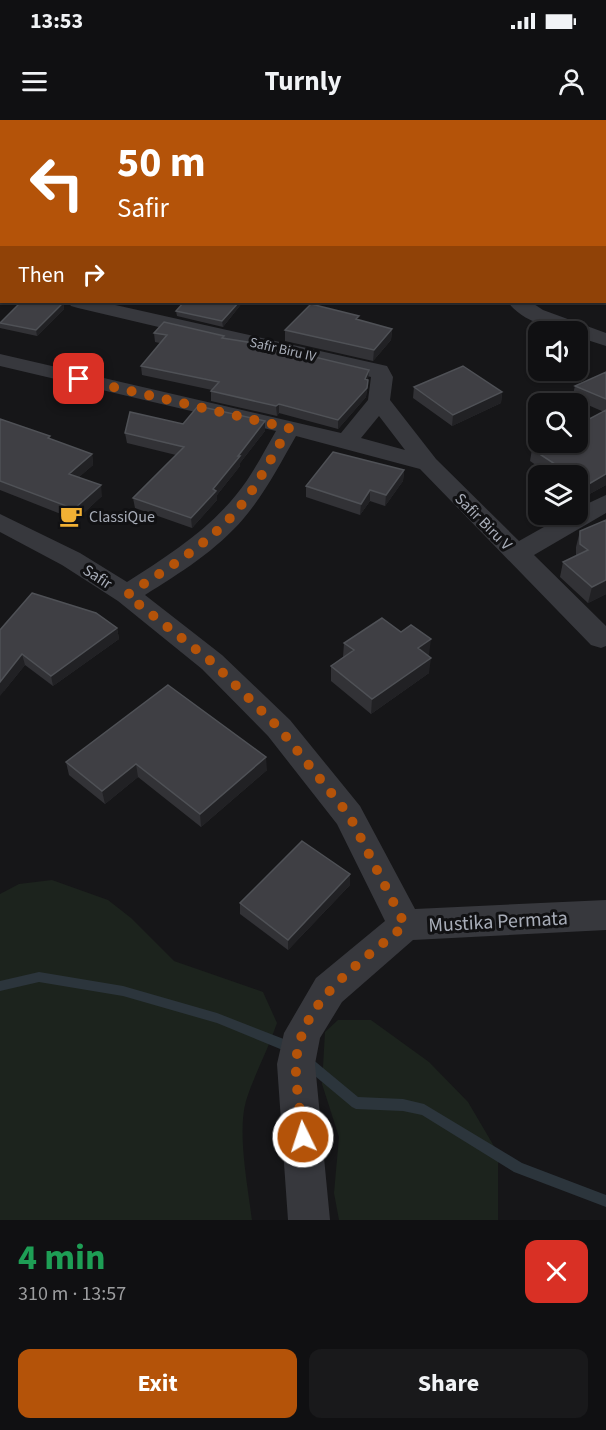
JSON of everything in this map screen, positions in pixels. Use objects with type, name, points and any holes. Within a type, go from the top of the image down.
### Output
[{"type":"street","name":"Safir Biru IV","points":[[82,303],[376,370],[382,377],[379,401]]},
{"type":"street","points":[[520,303],[536,314],[606,340]]},
{"type":"street","name":"Safir Biru V","points":[[3,364],[346,441],[428,464],[601,638]]},
{"type":"street","points":[[346,441],[379,401],[428,464]]},
{"type":"street","points":[[127,595],[191,552],[222,526],[246,500],[289,428]]},
{"type":"street","points":[[517,553],[606,503]]},
{"type":"street","name":"Safir","points":[[0,522],[71,559],[127,595],[212,662],[286,736],[349,815],[405,925]]},
{"type":"street","name":"Mustika Permata","points":[[309,1220],[296,1064],[302,1033],[329,990],[405,925],[606,915]]},
{"type":"shaded area","points":[[52,880],[108,900],[131,918],[174,961],[263,992],[277,1023],[249,1091],[244,1114],[244,1160],[252,1220],[0,1220],[0,894],[19,884]]},
{"type":"shaded area","points":[[338,1020],[371,1020],[429,1062],[468,1102],[498,1153],[498,1220],[339,1220],[334,1193],[339,1137],[322,1084],[325,1032]]},
{"type":"building","points":[[20,303],[63,303],[36,330],[0,323]]},
{"type":"building","points":[[183,303],[238,303],[222,321],[176,311]]},
{"type":"building","points":[[311,304],[359,316],[356,319],[392,329],[374,350],[285,330]]},
{"type":"building","points":[[164,322],[224,336],[222,338],[260,344],[369,370],[365,379],[368,380],[367,388],[338,420],[279,404],[276,406],[211,391],[219,382],[141,366],[167,335],[154,333]]},
{"type":"building","points":[[463,366],[502,392],[453,415],[414,387]]},
{"type":"building","points":[[606,372],[606,399],[575,386]]},
{"type":"building","points":[[198,406],[265,421],[213,489],[216,491],[191,518],[133,498],[184,447],[125,433],[130,412],[183,424]]},
{"type":"building","points":[[606,410],[606,474],[588,484],[588,465],[556,465],[538,453],[588,453],[588,420]]},
{"type":"building","points":[[0,419],[50,436],[48,438],[92,454],[69,474],[101,485],[74,509],[0,481]]},
{"type":"building","points":[[333,452],[404,470],[386,495],[370,490],[361,504],[306,486]]},
{"type":"building","points":[[606,520],[606,580],[592,587],[563,562],[588,550],[580,544],[580,531]]},
{"type":"building","points":[[32,593],[96,613],[117,628],[51,676],[22,654],[0,682],[0,630]]},
{"type":"building","points":[[382,618],[401,632],[411,625],[431,639],[418,648],[431,658],[372,699],[331,666],[354,650],[344,643]]},
{"type":"building","points":[[168,685],[266,757],[200,814],[136,764],[102,791],[66,762]]},
{"type":"building","points":[[302,841],[350,874],[288,940],[240,903]]},
{"type":"waterway","points":[[0,986],[39,977],[123,991],[217,1018],[290,1047]]},
{"type":"waterway","points":[[307,1062],[356,1103],[403,1105],[424,1110],[518,1168],[606,1201]]},
{"type":"place","name":"ClassiQue","points":[[71,516]]},
{"type":"route","points":[[79,379],[289,428],[246,500],[222,526],[191,552],[127,595],[212,662],[279,728],[349,815],[405,925],[329,990],[313,1012],[302,1033],[296,1064],[303,1137]]}]
